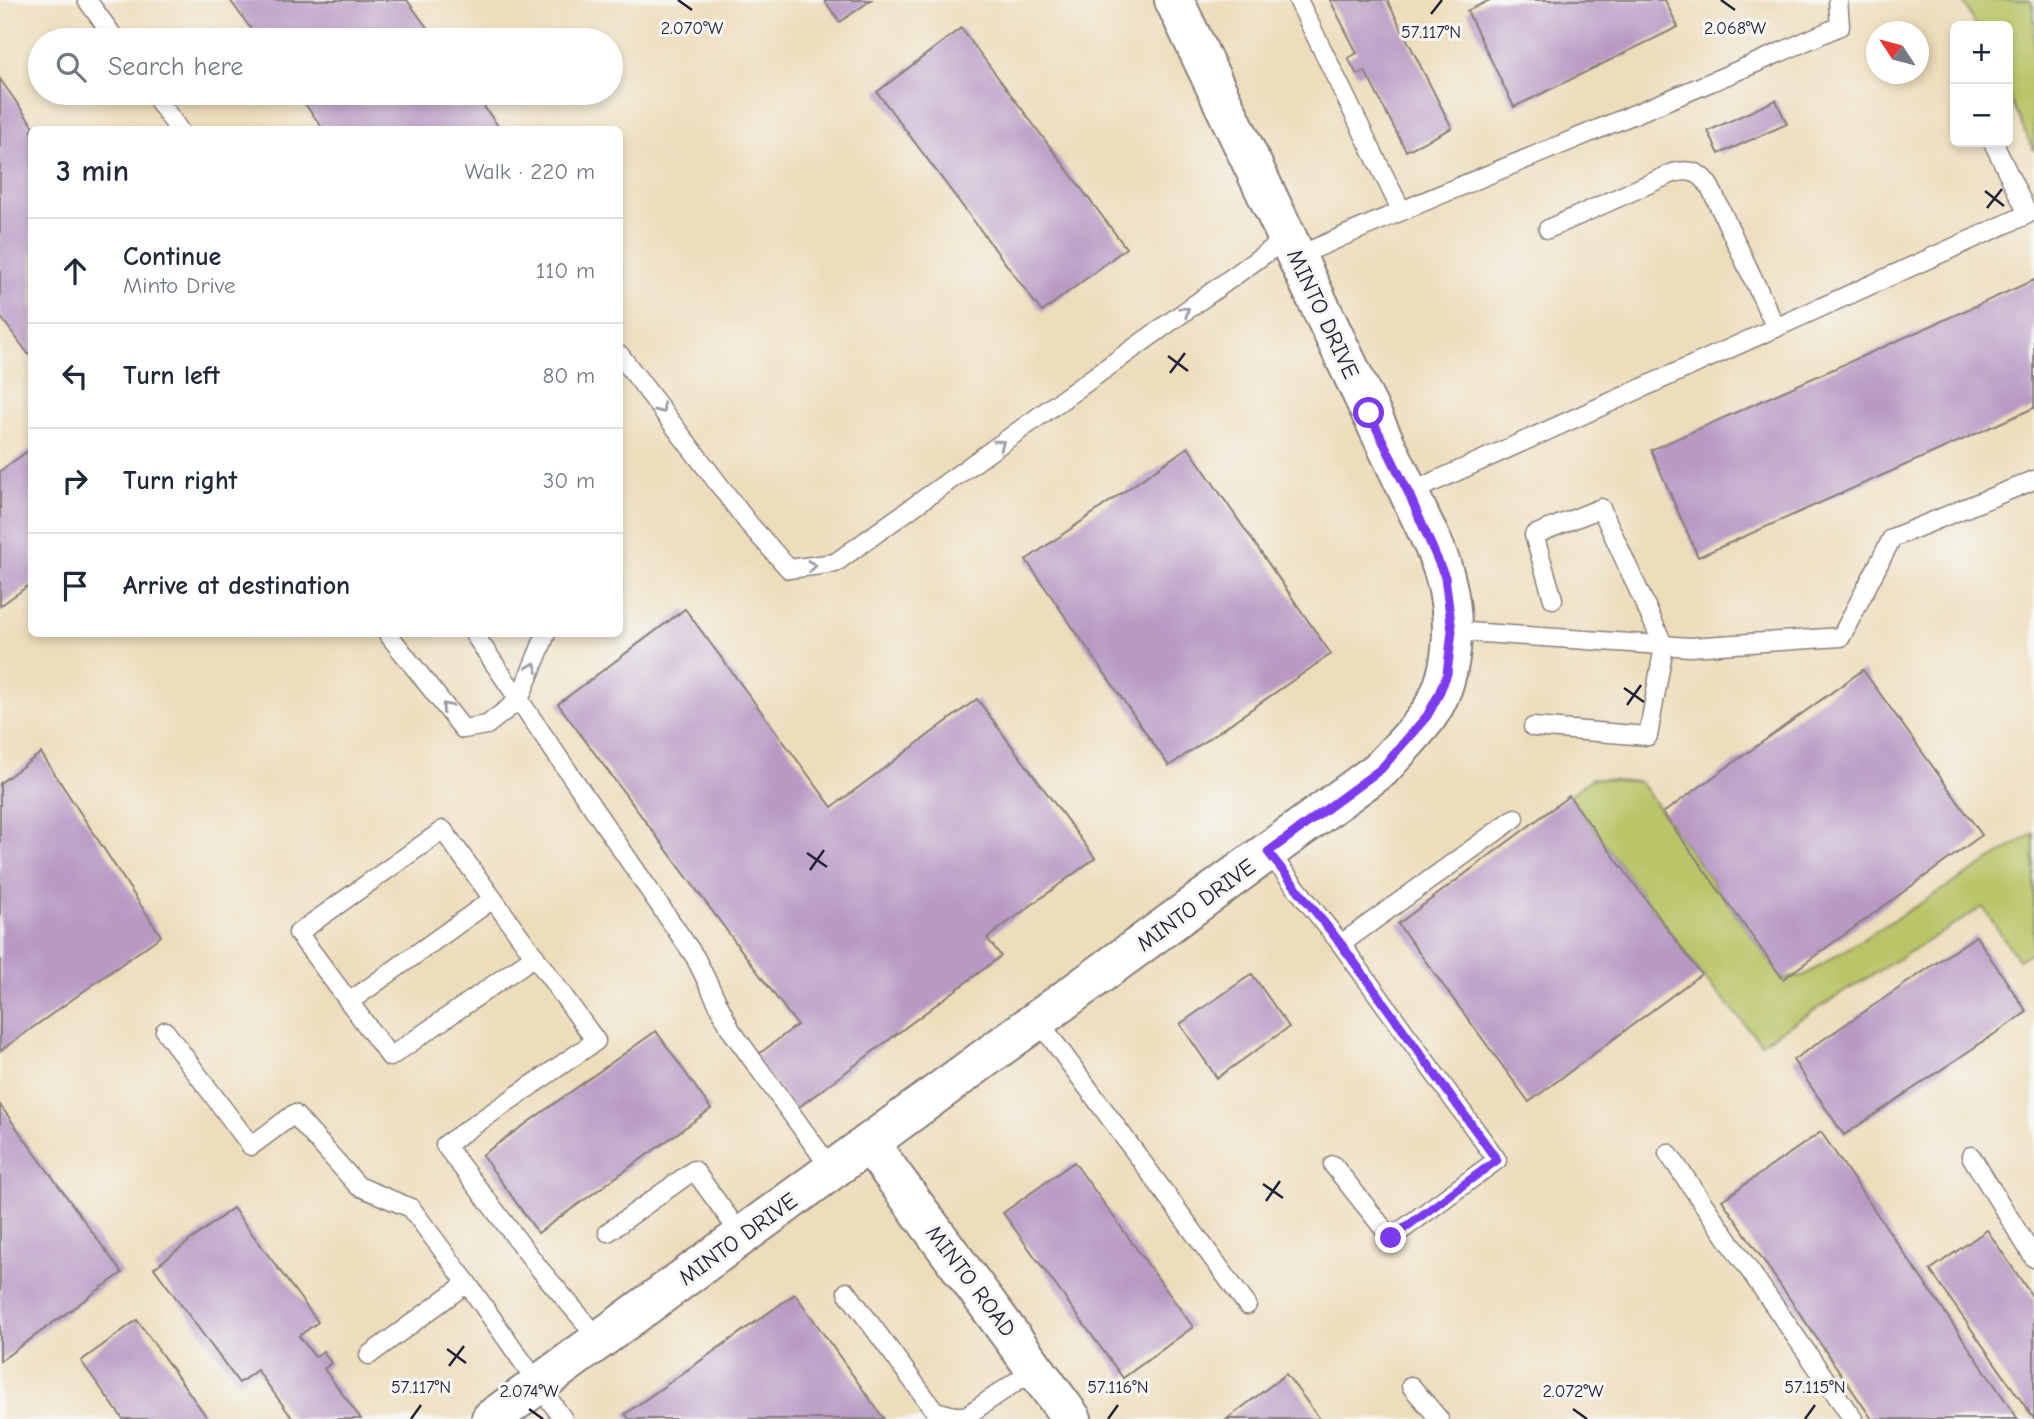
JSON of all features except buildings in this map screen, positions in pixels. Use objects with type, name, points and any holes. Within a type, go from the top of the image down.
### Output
[{"type":"street","name":"MINTO DRIVE","points":[[491,1419],[1381,769],[1427,716],[1438,696],[1447,674],[1452,631],[1445,577],[1409,494],[1174,0]]},
{"type":"street","name":"MINTO ROAD","points":[[869,1143],[1072,1419]]},
{"type":"lane","points":[[87,0],[107,28]]},
{"type":"lane","points":[[1298,0],[1401,210]]},
{"type":"lane","points":[[623,359],[749,524],[789,569],[835,563],[1292,247],[1401,210],[1732,75],[1840,26],[1838,0]]},
{"type":"lane","points":[[161,105],[176,126]]},
{"type":"lane","points":[[1409,494],[2028,214],[1995,147]]},
{"type":"lane","points":[[1548,229],[1673,173],[1687,169],[1699,174],[1707,181],[1712,191],[1776,328]]},
{"type":"lane","points":[[1452,631],[1690,647],[1841,637],[1892,538],[2034,480]]},
{"type":"lane","points":[[1533,727],[1648,736],[1664,646],[1601,508],[1534,535],[1553,599]]},
{"type":"lane","points":[[389,637],[463,729],[487,725],[519,700],[545,637]]},
{"type":"lane","points":[[476,637],[695,957],[731,1030],[832,1170]]},
{"type":"lane","points":[[1341,944],[1514,818]]},
{"type":"lane","points":[[535,956],[390,1057],[298,933],[443,830],[535,956],[596,1041],[445,1144],[538,1267],[600,1340]]},
{"type":"lane","points":[[1268,852],[1341,944],[1497,1160],[1391,1238],[1333,1165]]},
{"type":"lane","points":[[349,1002],[493,899]]},
{"type":"lane","points":[[1038,1020],[1247,1305]]},
{"type":"lane","points":[[165,1031],[251,1146],[294,1114],[358,1186],[411,1208],[563,1419]]},
{"type":"lane","points":[[1668,1153],[1853,1419]]},
{"type":"lane","points":[[1971,1156],[2034,1258]]},
{"type":"lane","points":[[608,1232],[694,1170],[742,1236]]},
{"type":"lane","points":[[369,1355],[467,1283]]},
{"type":"lane","points":[[847,1292],[935,1411],[966,1416],[1036,1368]]},
{"type":"lane","points":[[1411,1386],[1439,1419]]},
{"type":"green space","points":[[1963,0],[2030,0],[2034,8],[2034,151],[2013,106],[2013,21],[1973,21]]},
{"type":"green space","points":[[1592,778],[1640,782],[1783,979],[1803,976],[2034,833],[2034,951],[2018,960],[1983,907],[1761,1043],[1701,974],[1569,796]]},
{"type":"route","points":[[1369,413],[1409,494],[1445,577],[1452,631],[1447,674],[1427,716],[1381,769],[1268,852],[1341,944],[1497,1160],[1391,1238]]}]
